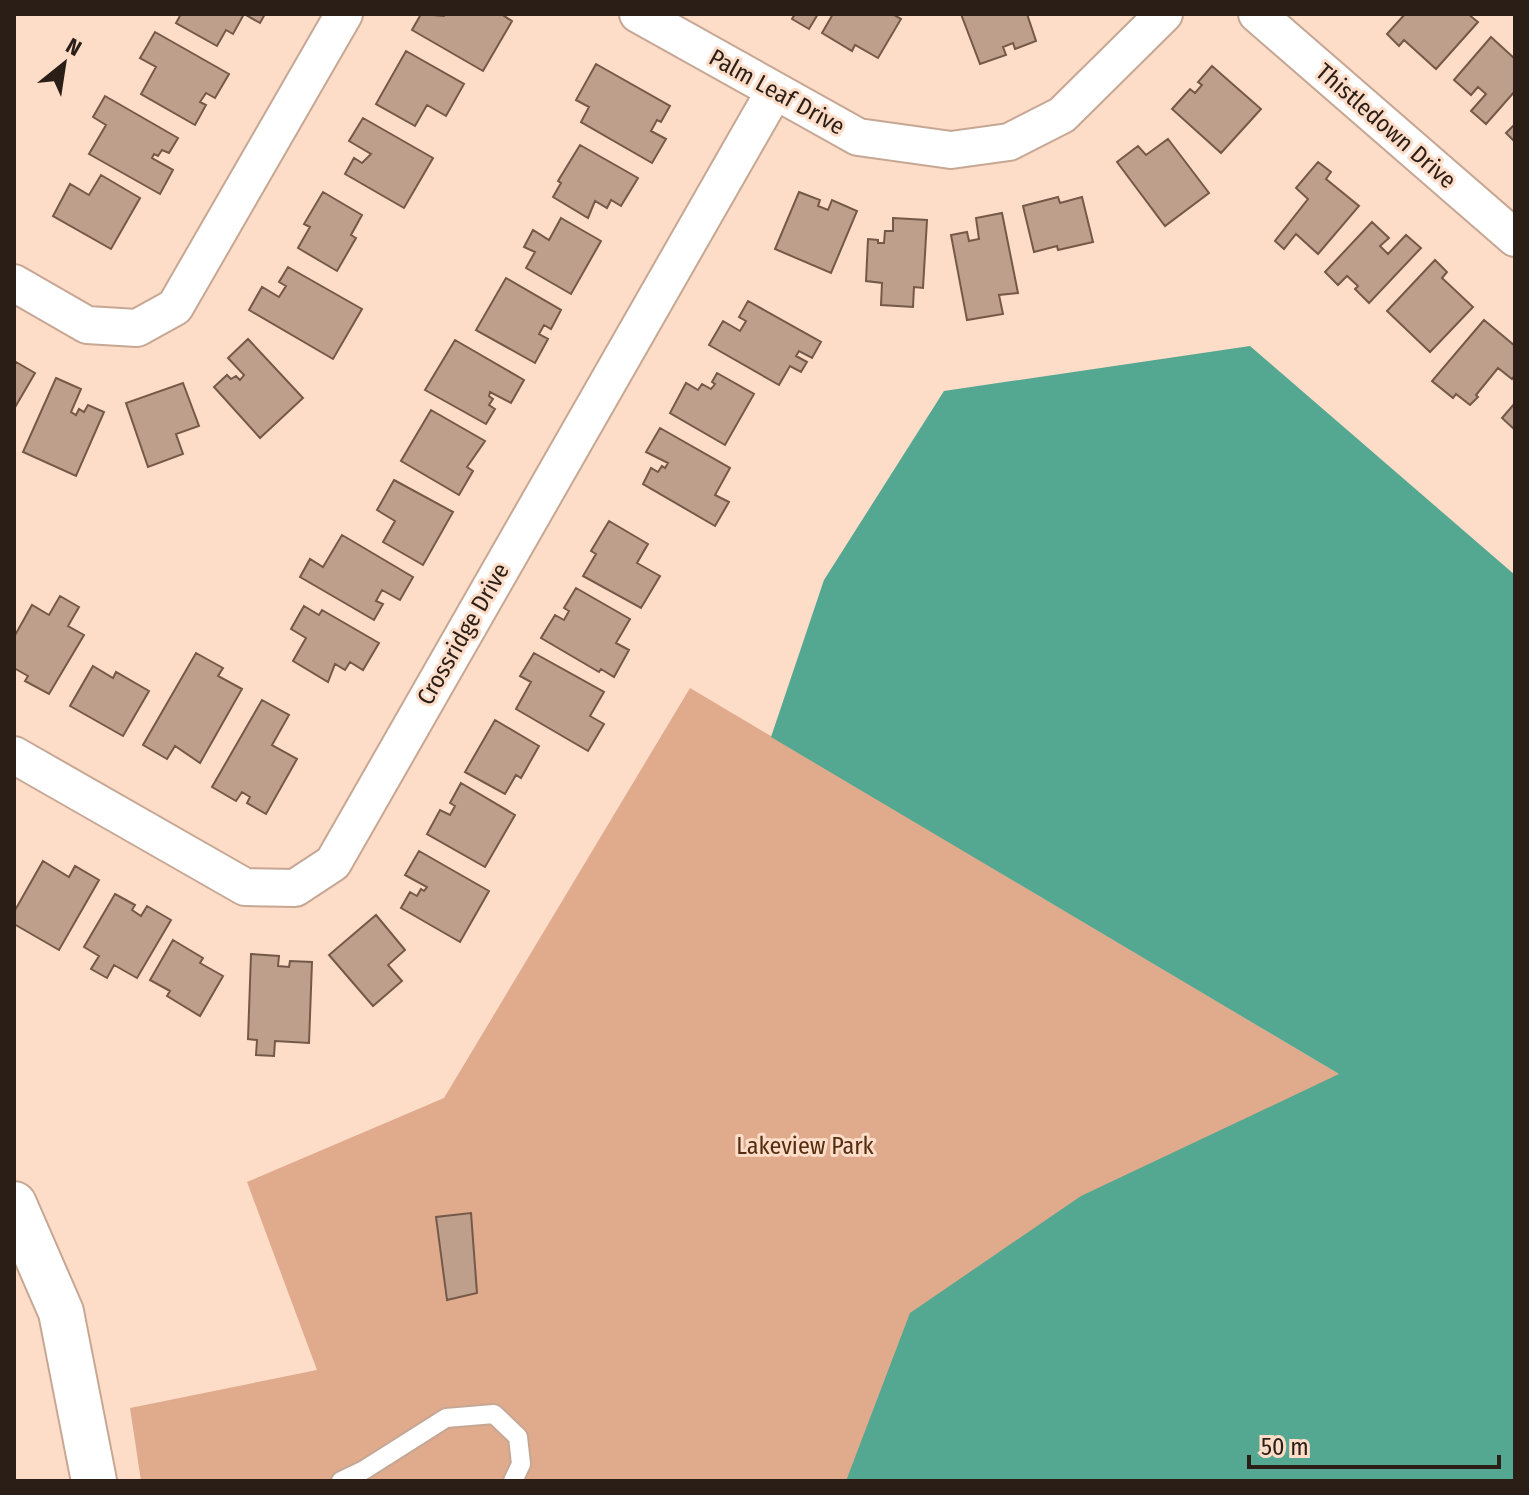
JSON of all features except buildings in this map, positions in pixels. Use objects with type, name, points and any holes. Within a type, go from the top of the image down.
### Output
[{"type":"street","points":[[14,283],[87,325],[137,328],[175,307],[344,14]]},
{"type":"street","name":"Palm Leaf Drive","points":[[638,14],[858,137],[951,150],[1009,142],[1062,115],[1164,14]]},
{"type":"street","name":"Thistledown Drive","points":[[1257,14],[1515,238]]},
{"type":"street","name":"Crossridge Drive","points":[[16,761],[245,887],[295,888],[333,863],[774,92]]},
{"type":"street","points":[[14,1204],[61,1312],[94,1481]]},
{"type":"lane","points":[[341,1481],[364,1470],[446,1418],[494,1414],[518,1437],[521,1464],[513,1481]]},
{"type":"green space","name":"Lakeview Park","points":[[690,688],[1339,1074],[1109,1481],[141,1481],[130,1408],[317,1370],[247,1182],[444,1098]]},
{"type":"water","points":[[1250,346],[1515,575],[1515,1481],[846,1481],[910,1313],[1081,1196],[1339,1074],[771,737],[824,580],[944,391]]}]
